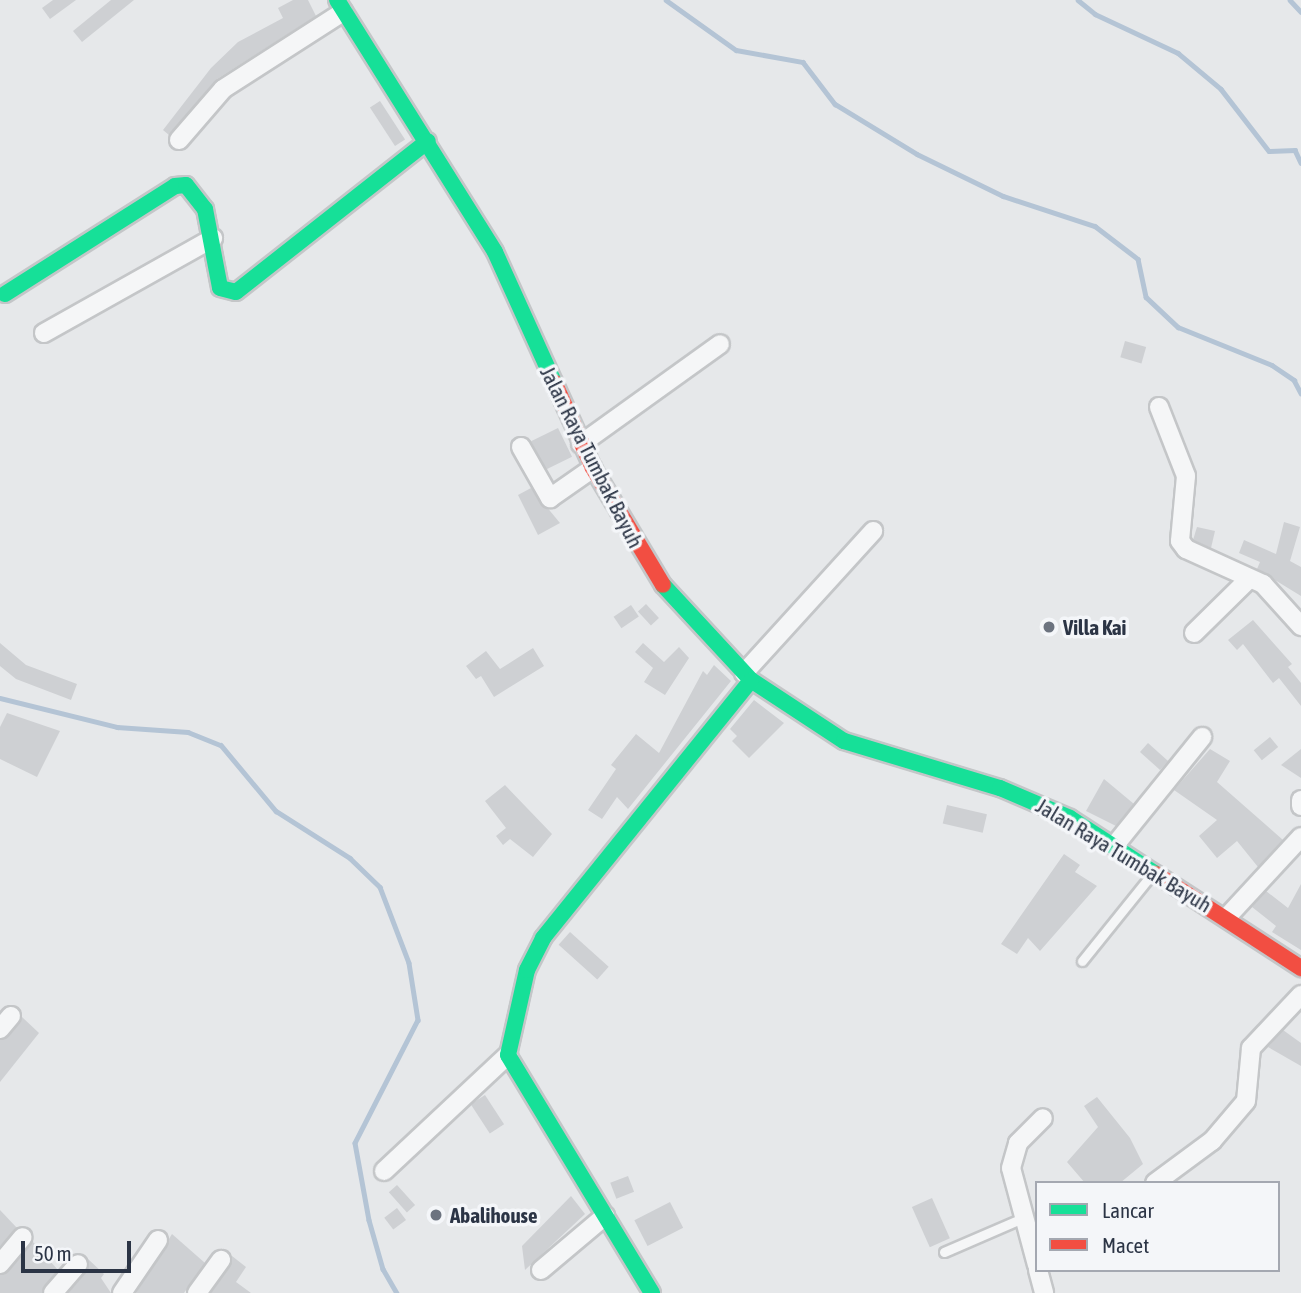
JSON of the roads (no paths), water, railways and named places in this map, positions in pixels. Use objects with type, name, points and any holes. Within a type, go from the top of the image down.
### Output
[{"type":"street","points":[[179,140],[223,89],[340,6]]},
{"type":"street","name":"Jalan Raya Tumbak Bayuh","points":[[340,6],[428,141],[495,252],[593,468],[639,552],[678,606],[747,676],[844,741],[1035,800],[1155,870],[1301,968]]},
{"type":"street","points":[[5,294],[175,186],[186,186],[196,194],[212,238],[220,288],[236,292],[428,141]]},
{"type":"street","points":[[44,333],[212,238]]},
{"type":"street","points":[[582,444],[720,344]]},
{"type":"street","points":[[1159,407],[1186,476],[1180,541],[1186,549],[1263,583],[1301,626]]},
{"type":"street","points":[[521,447],[550,498],[593,468]]},
{"type":"street","points":[[384,1171],[508,1055],[527,970],[543,938],[747,676],[873,531]]},
{"type":"street","points":[[1194,633],[1249,579]]},
{"type":"street","points":[[1115,845],[1202,737]]},
{"type":"street","points":[[1301,800],[1301,806]]},
{"type":"street","points":[[1227,917],[1301,837]]},
{"type":"street","points":[[1158,1181],[1212,1141],[1246,1101],[1251,1048],[1301,995]]},
{"type":"street","points":[[508,1055],[652,1293]]},
{"type":"street","points":[[1035,1241],[1026,1217],[1012,1154],[1043,1118]]},
{"type":"street","points":[[541,1270],[605,1216]]},
{"type":"street","points":[[0,1264],[23,1237]]},
{"type":"street","points":[[122,1293],[158,1240]]},
{"type":"street","points":[[197,1293],[221,1260]]},
{"type":"street","points":[[53,1293],[78,1264]]},
{"type":"street","points":[[1038,1272],[1044,1293]]},
{"type":"lane","points":[[1082,961],[1155,870]]},
{"type":"lane","points":[[944,1252],[1026,1217]]},
{"type":"waterway","points":[[666,0],[736,50],[803,62],[835,104],[917,154],[1003,196],[1095,226],[1138,259],[1146,297],[1178,327],[1272,365],[1294,380],[1301,393]]},
{"type":"waterway","points":[[1078,0],[1095,14],[1178,53],[1221,89],[1269,151],[1295,150],[1301,163]]},
{"type":"waterway","points":[[1290,0],[1301,12]]},
{"type":"waterway","points":[[0,698],[117,727],[188,732],[221,745],[276,811],[350,858],[380,887],[409,963],[418,1020],[355,1143],[369,1220],[383,1269],[397,1293]]},
{"type":"place","name":"Villa Kai","points":[[1049,627]]},
{"type":"place","name":"Abalihouse","points":[[436,1215]]}]
